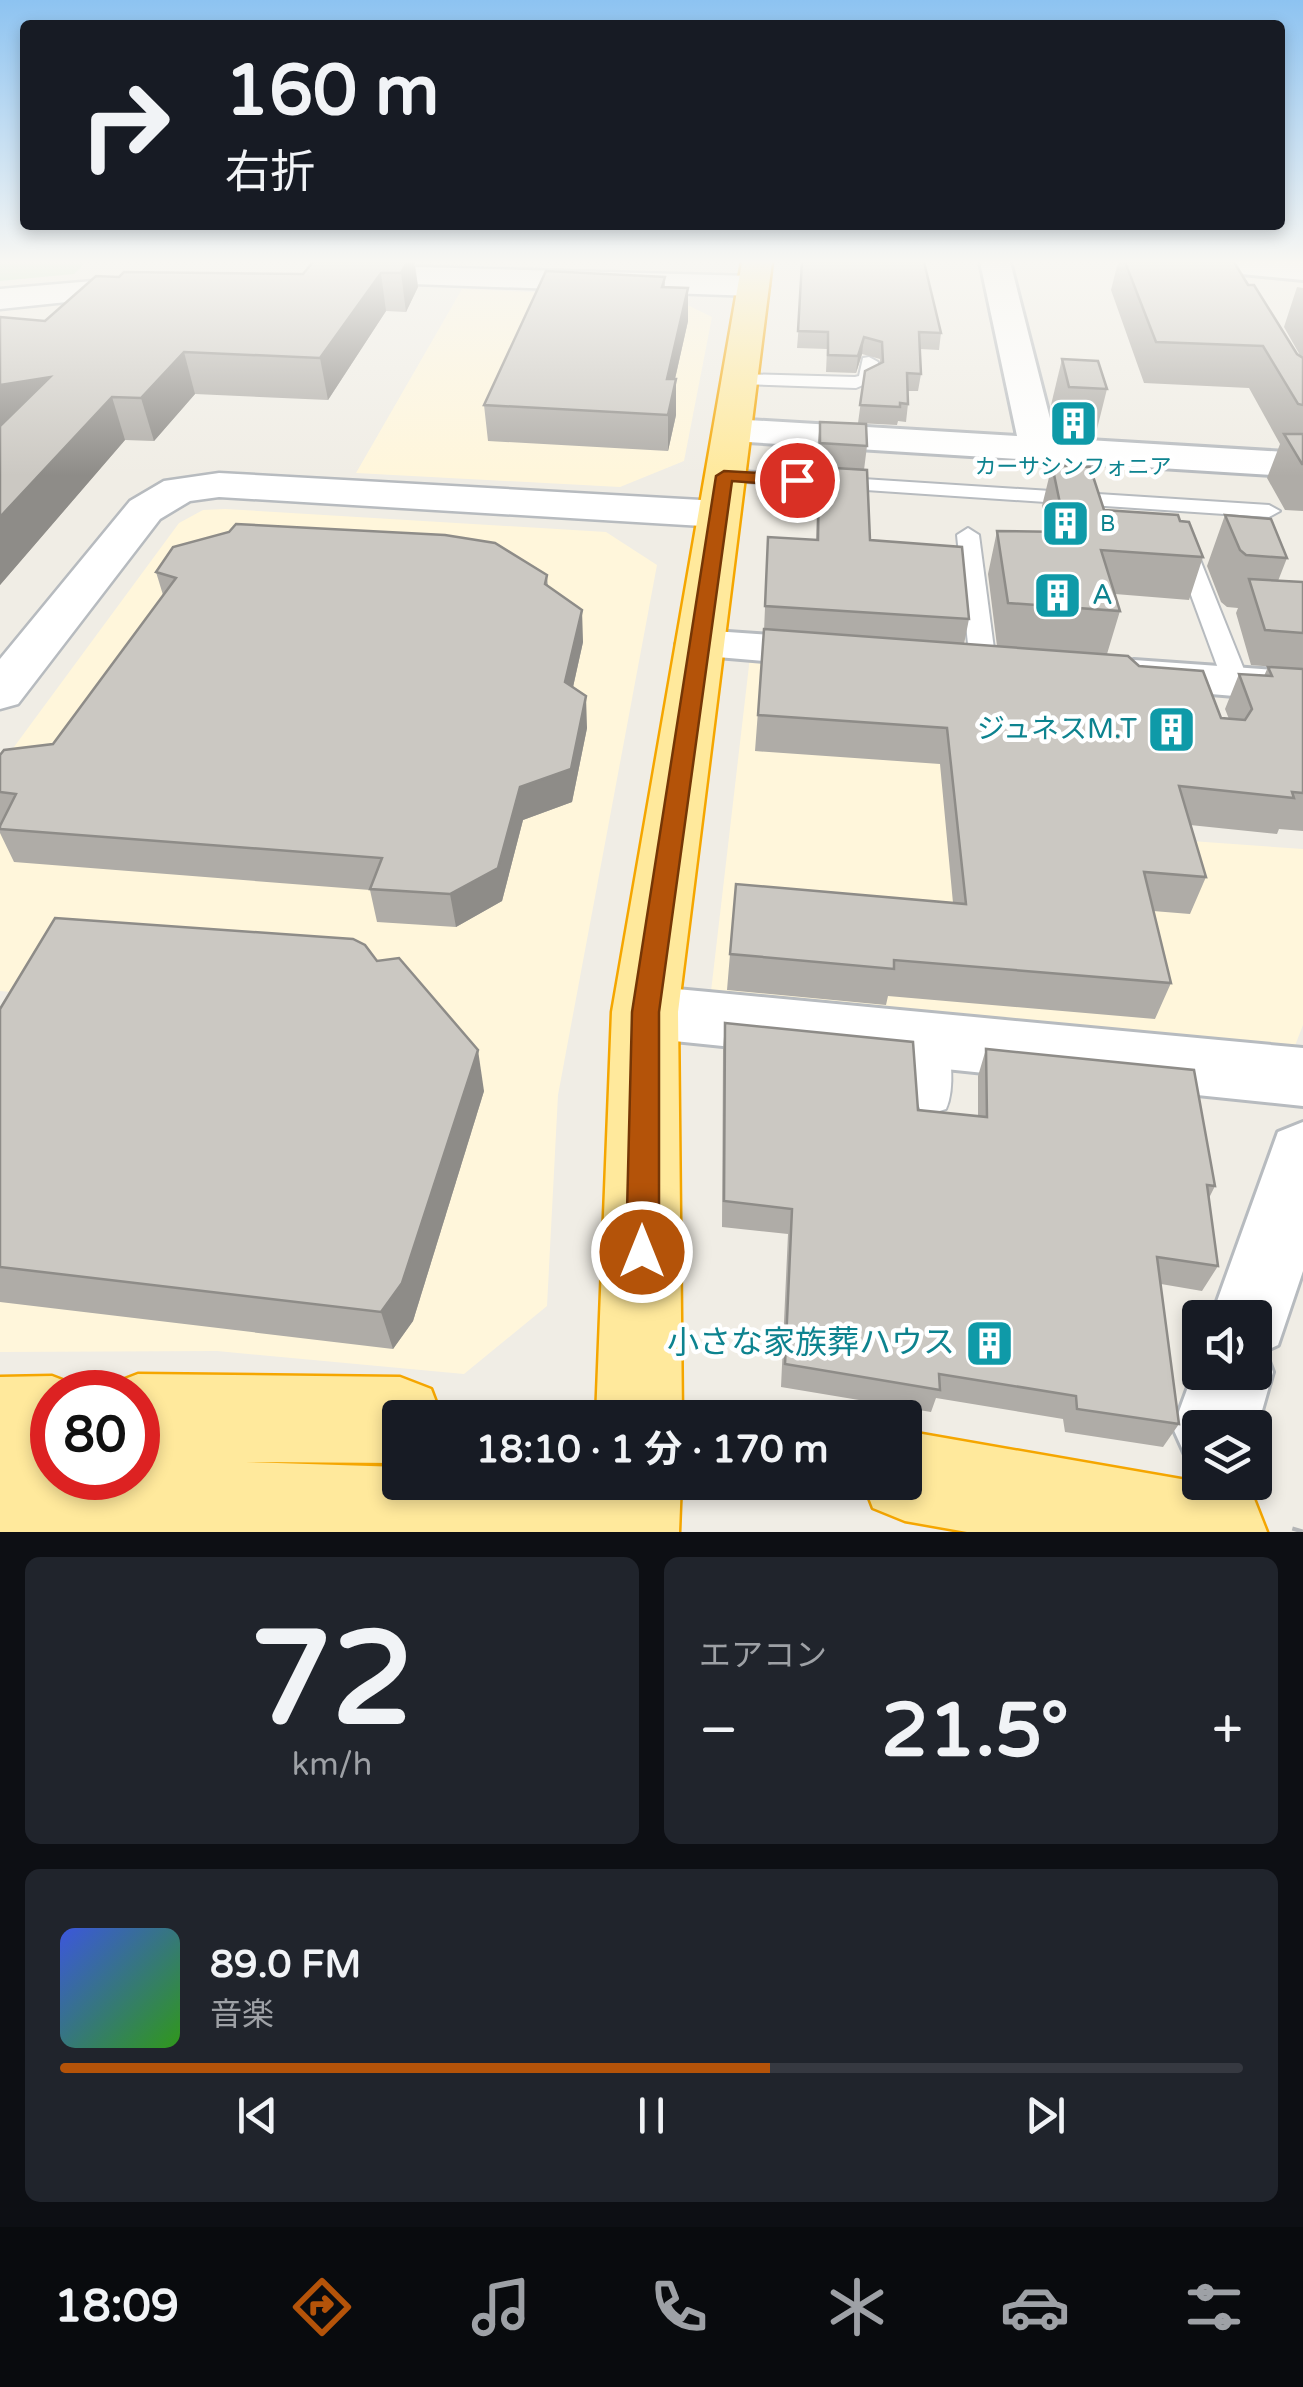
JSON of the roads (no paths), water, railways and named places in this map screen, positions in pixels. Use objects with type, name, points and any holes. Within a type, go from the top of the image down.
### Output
[{"type":"highway","points":[[639,1400],[646,1012],[746,333]]},
{"type":"highway","points":[[160,1417],[382,1420]]},
{"type":"highway","points":[[0,1420],[30,1419]]},
{"type":"highway","points":[[922,1478],[1208,1514]]},
{"type":"highway","points":[[0,1507],[308,1506],[512,1519],[631,1532],[634,1500]]},
{"type":"street","points":[[1012,333],[1039,449]]},
{"type":"street","points":[[0,693],[146,510],[179,490],[728,450],[1039,449],[1303,464]]},
{"type":"street","points":[[699,644],[870,656]]},
{"type":"street","points":[[1080,671],[1214,692],[1303,687]]},
{"type":"street","points":[[646,1012],[931,1069],[1303,1076]]},
{"type":"street","points":[[1256,1300],[1303,1154]]},
{"type":"lane","points":[[728,450],[868,379],[869,362]]},
{"type":"lane","points":[[728,450],[1269,511]]},
{"type":"lane","points":[[968,534],[983,664]]},
{"type":"lane","points":[[1188,557],[1214,692]]},
{"type":"railway","points":[[1297,1532],[1303,1512]]},
{"type":"place","name":"カーサシンフォニア","points":[[1073,423]]},
{"type":"place","name":"B","points":[[1065,524]]},
{"type":"place","name":"A","points":[[1057,595]]},
{"type":"place","name":"ジュネスM.T","points":[[1172,729]]},
{"type":"place","name":"小さな家族葬ハウス","points":[[990,1343]]}]
